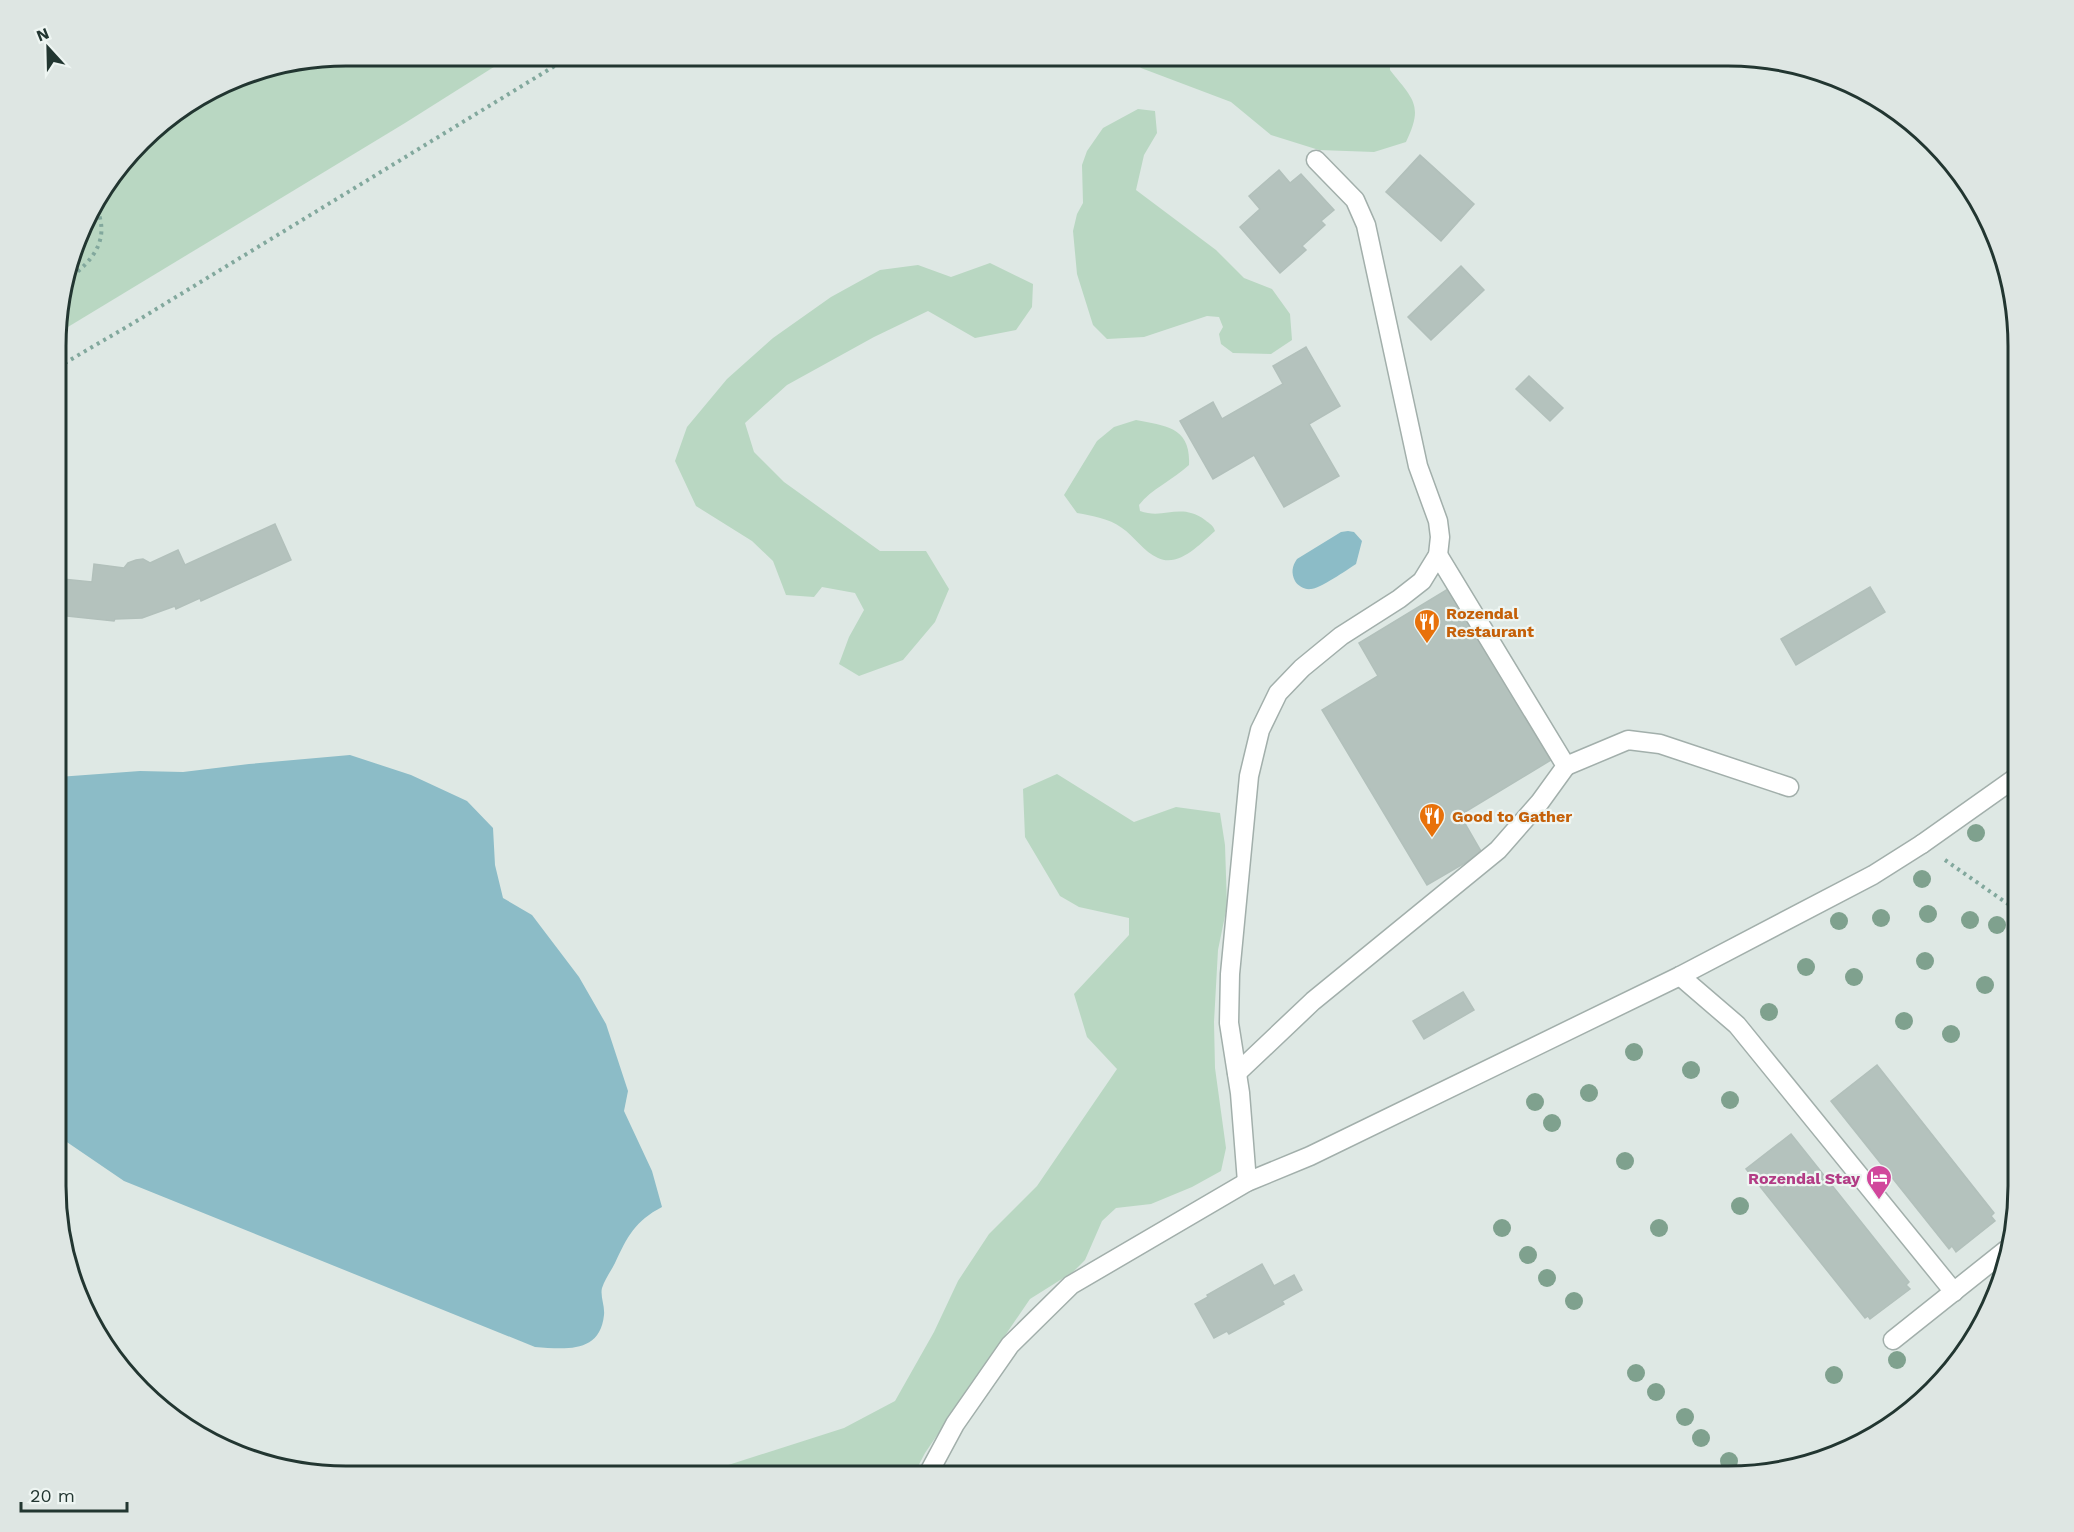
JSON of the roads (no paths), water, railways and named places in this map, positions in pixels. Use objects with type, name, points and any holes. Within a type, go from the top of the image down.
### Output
[{"type":"street","points":[[1247,1182],[1237,1073],[1228,1023],[1230,974],[1249,776],[1260,730],[1278,693],[1302,668],[1341,636],[1399,599],[1422,581],[1438,555],[1440,537],[1438,521],[1418,466],[1366,225],[1355,200],[1316,160]]},
{"type":"street","points":[[1438,555],[1566,766]]},
{"type":"street","points":[[1237,1073],[1313,1001],[1498,850],[1540,802],[1566,766],[1628,740],[1660,744],[1788,787]]},
{"type":"street","points":[[932,1466],[955,1424],[1011,1346],[1071,1285],[1247,1182],[1310,1156],[1680,976],[1873,875],[1922,844],[2008,783]]},
{"type":"street","points":[[1680,976],[1737,1025],[1954,1292]]},
{"type":"street","points":[[1893,1340],[1999,1256]]},
{"type":"water","points":[[1341,532],[1354,532],[1362,541],[1356,564],[1315,588],[1306,589],[1295,581],[1293,567],[1297,559]]},
{"type":"water","points":[[350,755],[411,775],[467,801],[493,828],[495,865],[503,898],[532,915],[579,977],[606,1024],[628,1091],[624,1111],[652,1171],[662,1207],[638,1224],[624,1245],[602,1288],[604,1315],[601,1328],[596,1337],[588,1343],[569,1348],[535,1347],[124,1181],[66,1141],[66,776],[140,771],[183,772]]},
{"type":"place","name":"Rozendal Restaurant","points":[[1427,645]]},
{"type":"place","name":"Good to Gather","points":[[1432,839]]},
{"type":"place","name":"Rozendal Stay","points":[[1879,1201]]}]
